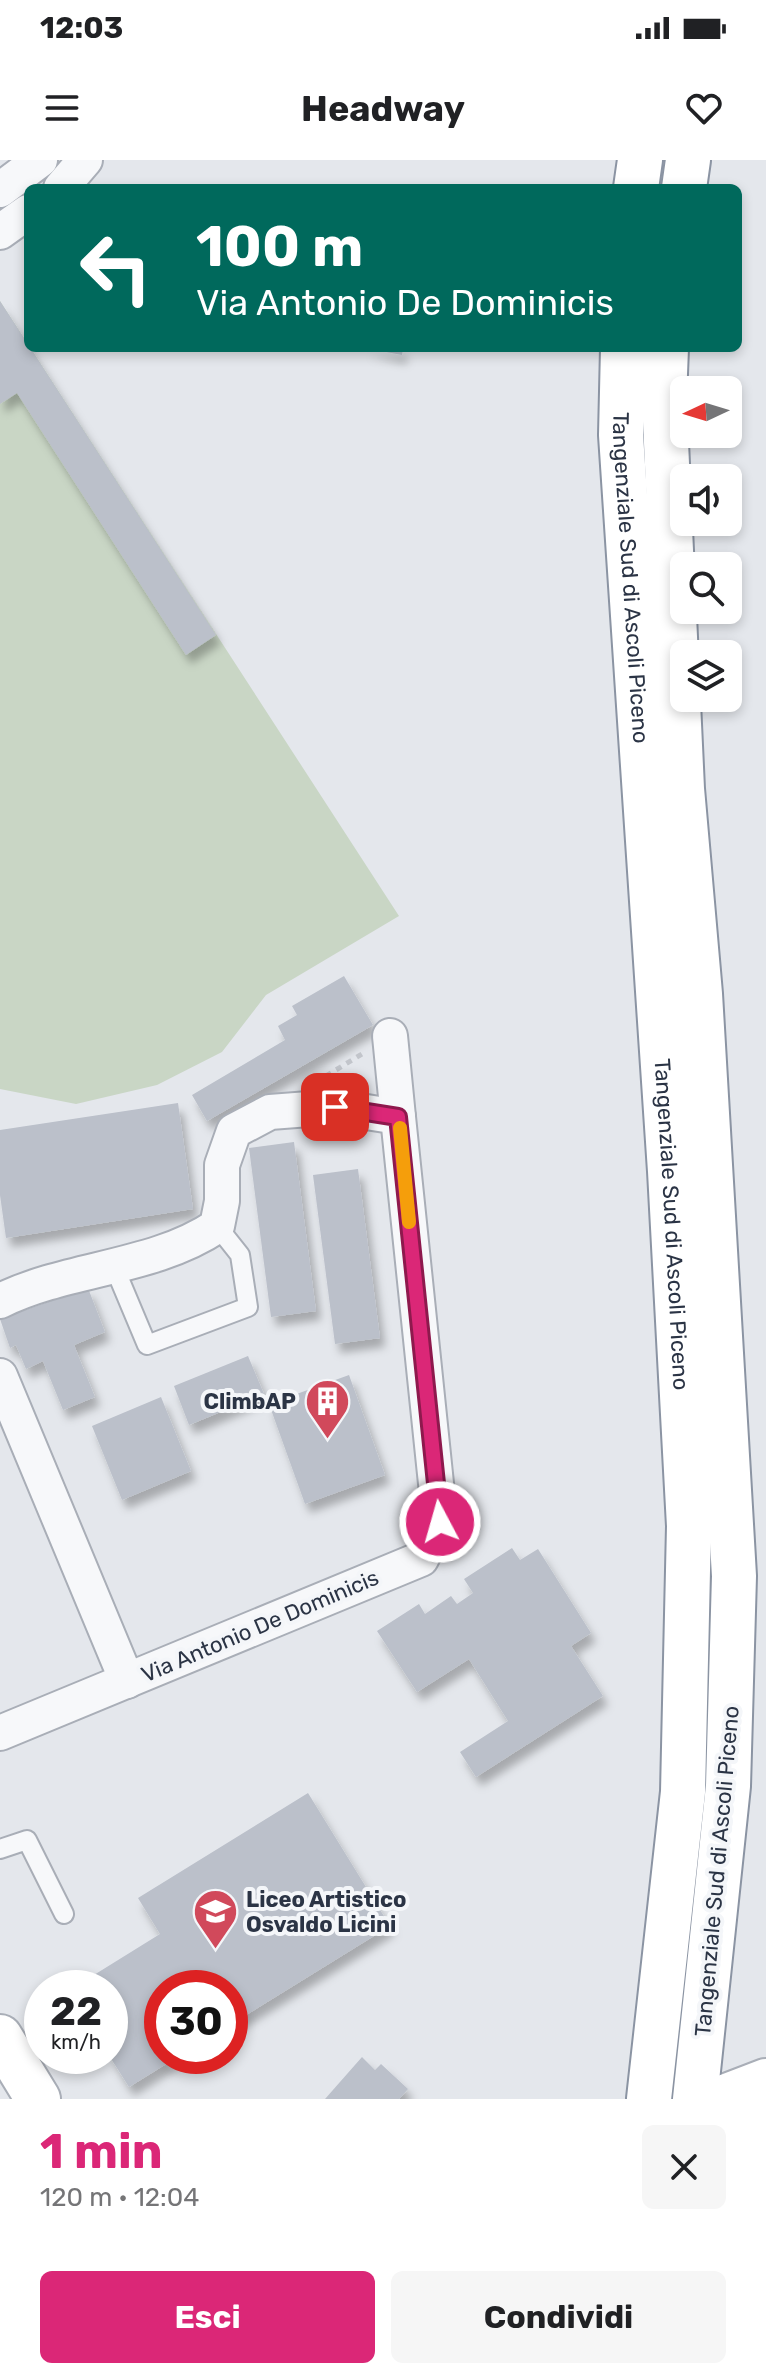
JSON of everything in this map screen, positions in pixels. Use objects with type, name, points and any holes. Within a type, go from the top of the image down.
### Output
[{"type":"main road","points":[[637,184],[640,160]]},
{"type":"main road","points":[[685,184],[688,160]]},
{"type":"main road","name":"Tangenziale Sud di Ascoli Piceno","points":[[623,352],[621,435],[670,1171],[689,1526],[683,1792],[649,2099]]},
{"type":"main road","name":"Tangenziale Sud di Ascoli Piceno","points":[[666,352],[664,399],[682,789],[700,994],[734,1576],[728,1786],[695,2099]]},
{"type":"main road","points":[[0,2037],[38,2099]]},
{"type":"main road","points":[[719,2099],[766,2081]]},
{"type":"street","points":[[0,190],[40,160]]},
{"type":"street","points":[[64,184],[85,160]]},
{"type":"street","points":[[0,232],[24,215]]},
{"type":"street","name":"Via Antonio De Dominicis","points":[[0,1733],[421,1559],[440,1522],[390,1036]]},
{"type":"street","points":[[0,1301],[27,1288],[190,1244],[217,1226],[222,1201],[222,1165],[234,1131],[270,1112],[335,1107],[398,1117]]},
{"type":"street","name":"Via Antonio De Dominicis","points":[[0,1376],[127,1681]]},
{"type":"lane","points":[[113,1264],[147,1345],[248,1307],[240,1255],[217,1226]]},
{"type":"lane","points":[[0,1849],[27,1840],[64,1914]]},
{"type":"green space","points":[[0,301],[24,338],[24,352],[33,352],[399,916],[266,995],[222,1052],[157,1085],[76,1104],[0,1089]]},
{"type":"building","points":[[0,301],[24,338],[24,352],[33,352],[216,635],[186,655],[17,393],[0,404]]},
{"type":"building","points":[[344,976],[373,1025],[207,1121],[192,1095],[285,1040],[278,1026],[297,1015],[292,1006]]},
{"type":"building","points":[[178,1103],[193,1209],[6,1238],[0,1195],[0,1130]]},
{"type":"building","points":[[294,1142],[316,1311],[271,1317],[249,1148]]},
{"type":"building","points":[[358,1169],[380,1338],[335,1344],[313,1175]]},
{"type":"building","points":[[88,1288],[105,1332],[74,1345],[95,1397],[63,1410],[43,1361],[26,1369],[16,1345],[10,1348],[0,1319]]},
{"type":"building","points":[[248,1356],[264,1394],[189,1425],[174,1386]]},
{"type":"building","name":"ClimbAP","points":[[349,1375],[385,1475],[305,1504],[269,1404]]},
{"type":"building","points":[[161,1397],[191,1471],[122,1500],[92,1426]]},
{"type":"building","points":[[512,1548],[520,1560],[538,1549],[591,1633],[571,1646],[603,1696],[476,1777],[460,1752],[508,1721],[469,1659],[417,1692],[377,1631],[419,1604],[425,1614],[451,1596],[457,1604],[473,1593],[464,1579]]},
{"type":"building","points":[[308,1793],[390,1926],[248,2014],[248,1970],[144,1970],[144,2074],[150,2074],[129,2087],[121,2074],[128,2074],[128,1970],[102,1970],[160,1934],[138,1898]]},
{"type":"building","points":[[362,2057],[375,2070],[381,2064],[408,2089],[399,2099],[325,2099]]},
{"type":"slow traffic","points":[[400,1128],[409,1222]]},
{"type":"place","name":"ClimbAP","points":[[327,1440]]},
{"type":"place","name":"Liceo Artistico Osvaldo Licini","points":[[215,1951]]},
{"type":"route","points":[[335,1107],[398,1117],[440,1522]]}]
